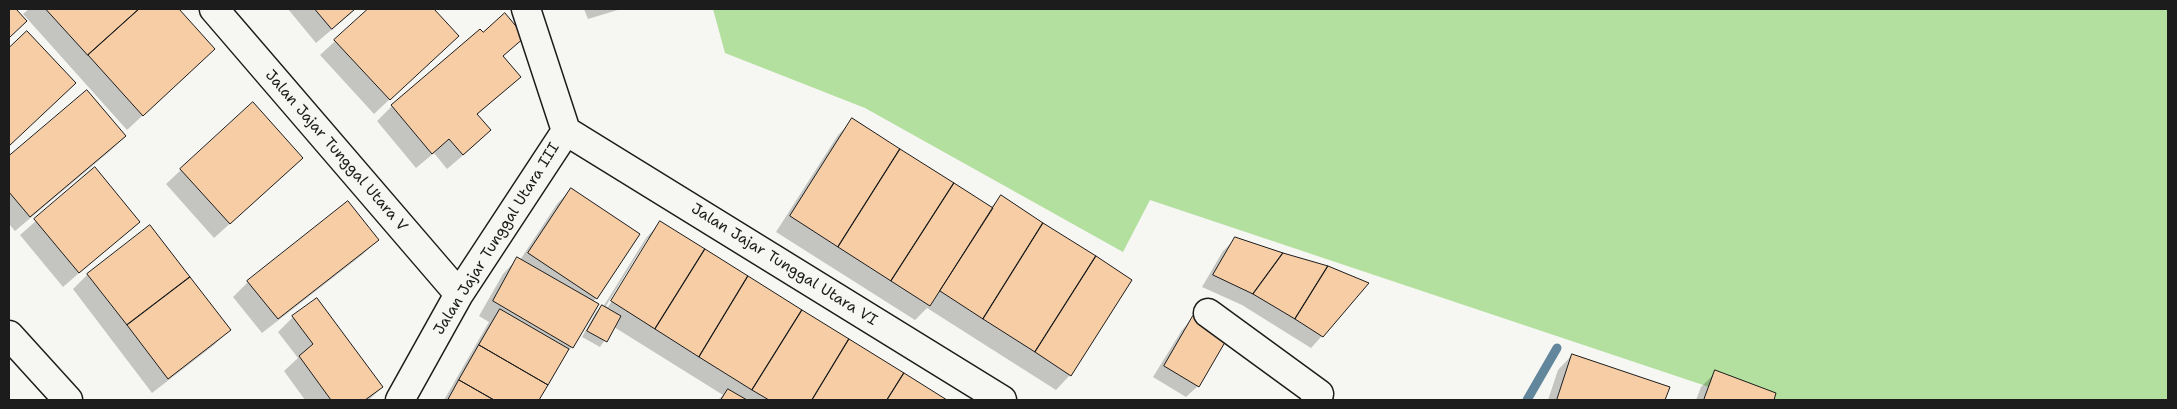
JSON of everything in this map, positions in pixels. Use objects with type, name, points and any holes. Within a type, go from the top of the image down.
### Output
[{"type":"street","name":"Jalan Jajar Tunggal Utara V","points":[[214,9],[459,294]]},
{"type":"street","points":[[526,9],[566,130]]},
{"type":"street","name":"Jalan Jajar Tunggal Utara III","points":[[400,400],[459,294],[566,130]]},
{"type":"street","name":"Jalan Jajar Tunggal Utara VI","points":[[566,130],[1002,400]]},
{"type":"street","points":[[1208,312],[1319,394],[1315,400]]},
{"type":"street","points":[[9,335],[68,400]]},
{"type":"green space","points":[[713,9],[2168,9],[2168,400],[1748,400],[1150,200],[1123,252],[865,108],[725,53]]},
{"type":"building","points":[[9,9],[16,9],[27,21],[9,38]]},
{"type":"building","points":[[46,9],[139,9],[88,55]]},
{"type":"building","points":[[139,9],[179,9],[215,49],[143,116],[88,55]]},
{"type":"building","points":[[315,9],[355,9],[332,29]]},
{"type":"building","points":[[368,9],[434,9],[459,36],[390,100],[334,40]]},
{"type":"building","points":[[505,13],[525,37],[503,56],[521,77],[477,114],[491,130],[463,155],[449,139],[432,154],[391,105],[480,29],[483,32]]},
{"type":"building","points":[[27,31],[76,83],[9,146],[9,48]]},
{"type":"building","points":[[87,90],[126,136],[30,217],[9,192],[9,156]]},
{"type":"building","points":[[253,102],[303,158],[230,224],[180,169]]},
{"type":"building","points":[[852,118],[900,149],[838,247],[790,216]]},
{"type":"building","points":[[900,149],[954,183],[891,281],[838,247]]},
{"type":"building","points":[[95,167],[140,222],[79,273],[34,219]]},
{"type":"building","points":[[954,183],[993,208],[930,306],[891,281]]},
{"type":"building","points":[[571,188],[640,234],[597,299],[528,253]]},
{"type":"building","points":[[1001,195],[1043,223],[983,319],[940,291]]},
{"type":"building","points":[[348,201],[379,240],[278,319],[247,281]]},
{"type":"building","points":[[660,221],[705,249],[655,329],[611,301]]},
{"type":"building","points":[[1043,223],[1096,256],[1035,352],[983,319]]},
{"type":"building","points":[[150,225],[190,277],[127,325],[87,274]]},
{"type":"building","points":[[1235,237],[1283,253],[1253,294],[1213,275]]},
{"type":"building","points":[[705,249],[748,276],[699,357],[655,329]]},
{"type":"building","points":[[1283,253],[1328,266],[1295,319],[1253,294]]},
{"type":"building","points":[[1096,256],[1132,280],[1071,376],[1035,352]]},
{"type":"building","points":[[517,257],[599,304],[573,348],[493,301]]},
{"type":"building","points":[[1328,266],[1369,283],[1323,337],[1295,319]]},
{"type":"building","points":[[748,276],[802,310],[752,390],[699,357]]},
{"type":"building","points":[[190,277],[231,330],[168,379],[127,325]]},
{"type":"building","points":[[317,298],[383,387],[365,400],[331,400],[299,356],[313,344],[292,316]]},
{"type":"building","points":[[602,305],[621,316],[607,342],[587,331]]},
{"type":"building","points":[[500,309],[569,349],[548,385],[479,345]]},
{"type":"building","points":[[802,310],[849,339],[812,400],[769,400],[752,390]]},
{"type":"building","points":[[1193,316],[1228,337],[1199,387],[1164,366]]},
{"type":"building","points":[[849,339],[904,373],[887,400],[812,400]]},
{"type":"building","points":[[479,345],[548,385],[539,400],[494,400],[459,380]]},
{"type":"building","points":[[1572,354],[1670,387],[1665,400],[1557,400]]},
{"type":"building","points":[[1715,370],[1776,393],[1774,400],[1704,400]]},
{"type":"building","points":[[904,373],[947,400],[887,400]]},
{"type":"building","points":[[459,380],[494,400],[448,400]]},
{"type":"building","points":[[728,389],[747,400],[721,400]]},
{"type":"waterway","points":[[1527,400],[1557,348]]}]
